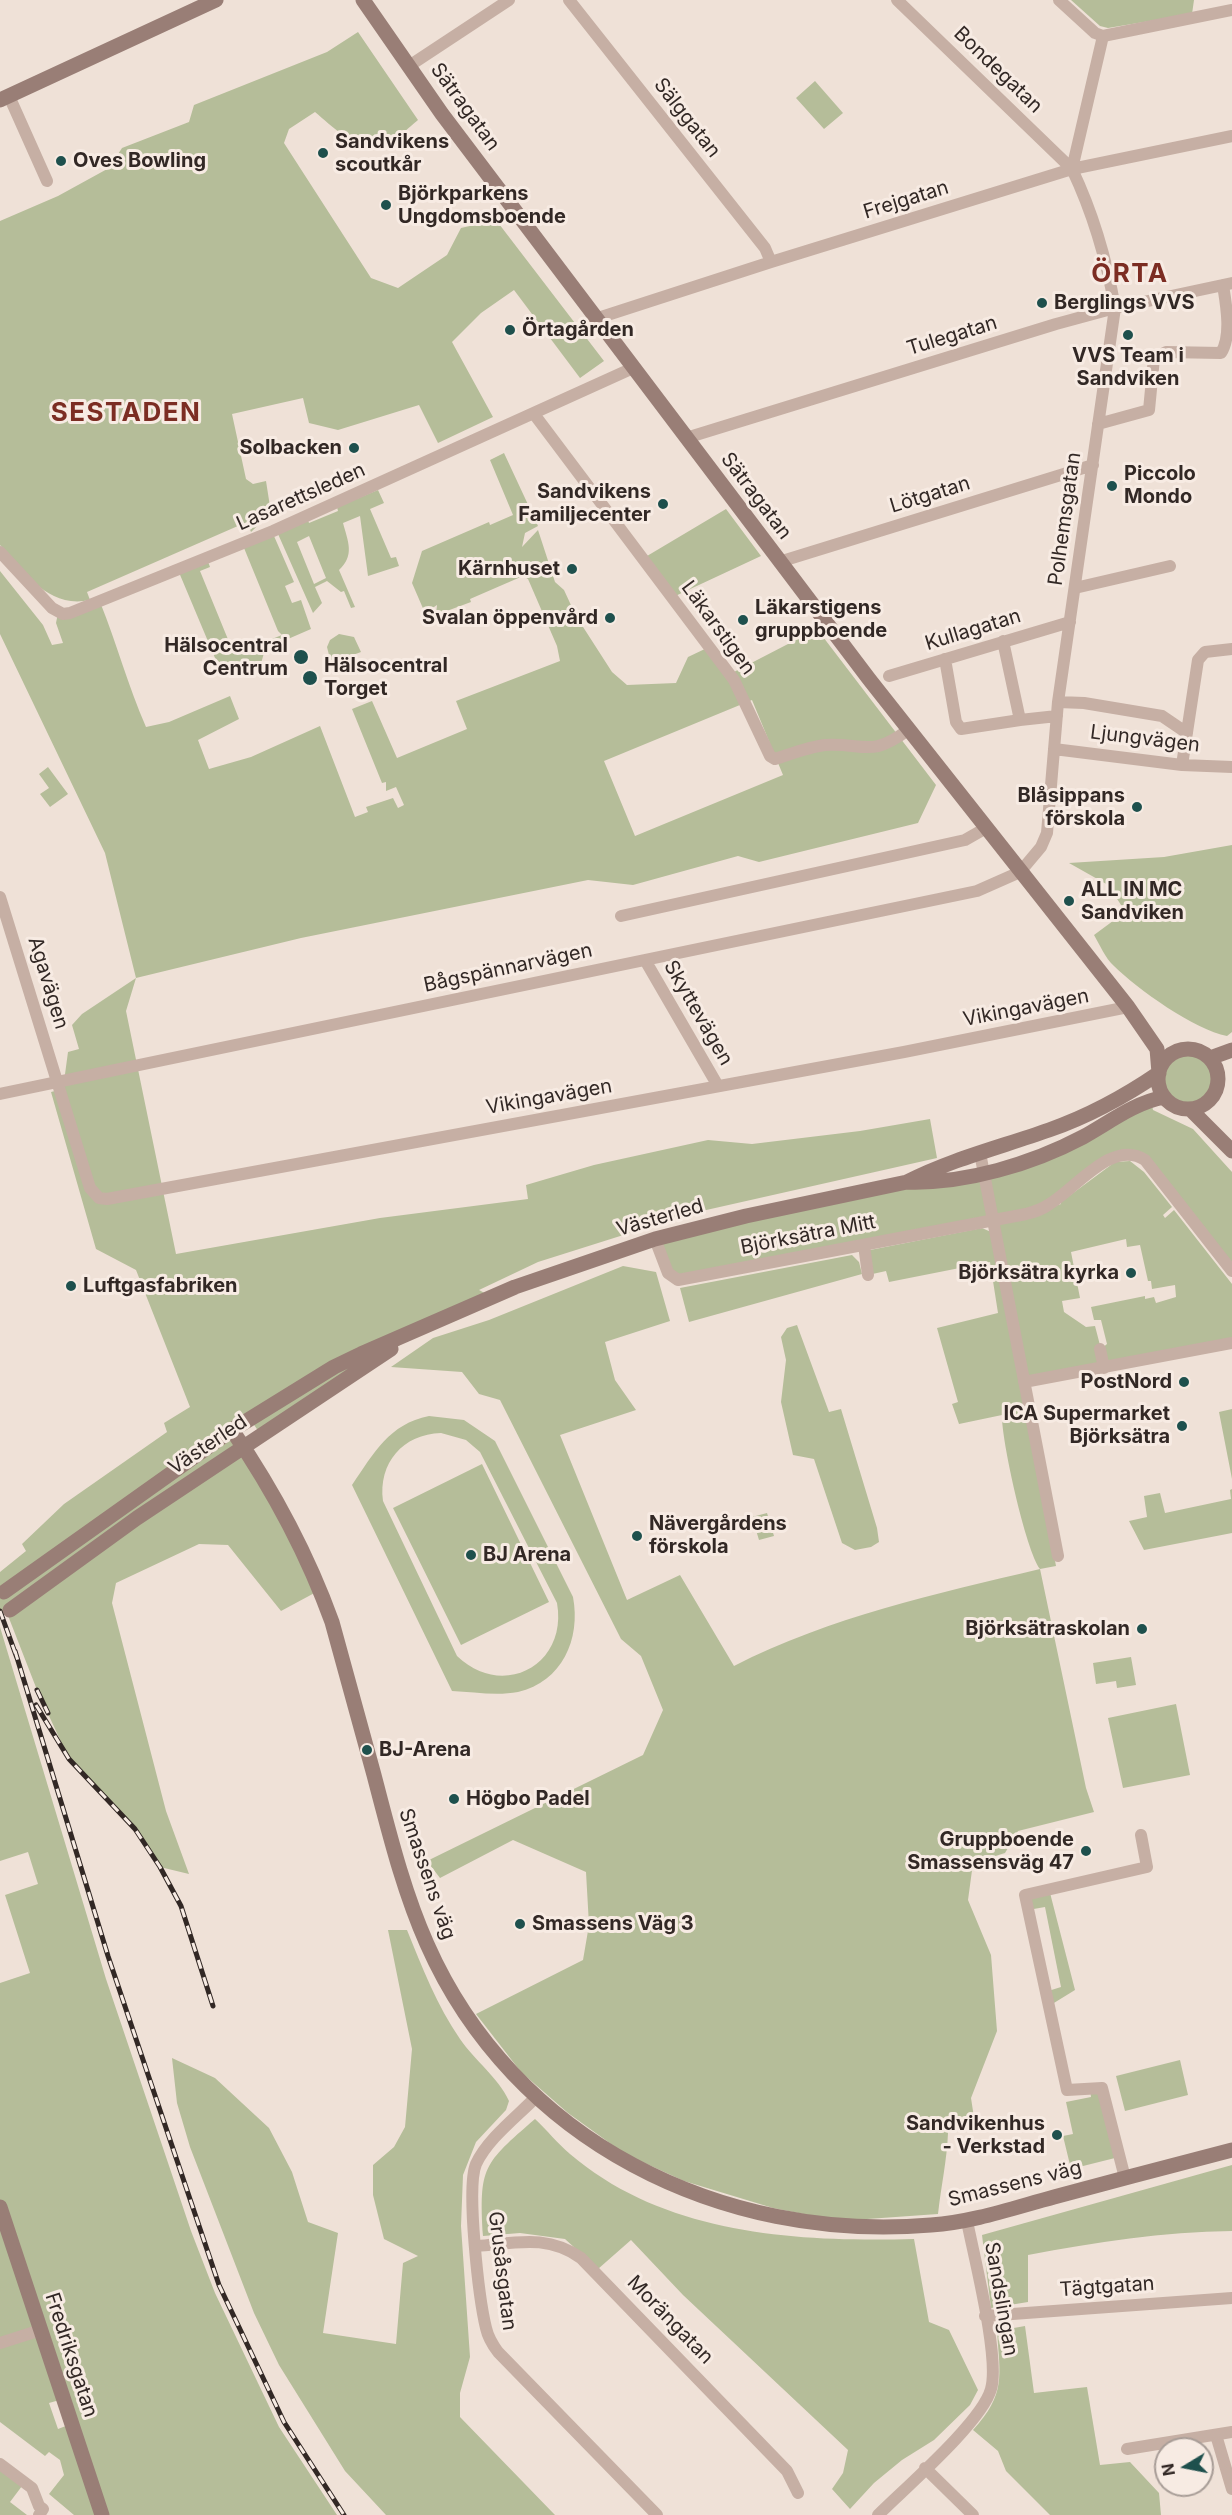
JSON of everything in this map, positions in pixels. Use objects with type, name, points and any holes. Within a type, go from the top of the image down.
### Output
[{"type":"street","points":[[47,181],[4,98],[216,0]]},
{"type":"street","name":"Sätragatan","points":[[363,0],[595,319],[908,730],[1128,1007],[1157,1049],[1159,1073]]},
{"type":"street","points":[[409,66],[509,0]]},
{"type":"street","name":"Sälggatan","points":[[569,0],[765,248],[771,262]]},
{"type":"street","name":"Bondegatan","points":[[897,0],[1072,169]]},
{"type":"street","points":[[1059,0],[1095,33],[1102,36],[1232,10]]},
{"type":"street","points":[[1072,169],[1102,36]]},
{"type":"street","name":"Frejgatan","points":[[595,319],[1072,169],[1232,136]]},
{"type":"street","name":"Polhemsgatan","points":[[1020,873],[1041,847],[1047,833],[1058,702],[1115,308],[1107,272],[1072,169]]},
{"type":"street","points":[[1098,424],[1149,410],[1154,358],[1166,352],[1221,352],[1225,348],[1228,284]]},
{"type":"street","name":"Tulegatan","points":[[686,438],[1115,308],[1228,284]]},
{"type":"street","name":"Lasarettsleden","points":[[0,552],[52,608],[63,614],[70,614],[273,531],[633,368]]},
{"type":"street","name":"Läkarstigen","points":[[534,414],[734,680],[770,756],[775,759],[826,745],[872,748],[886,745],[908,730]]},
{"type":"street","name":"Lötgatan","points":[[780,562],[1093,465]]},
{"type":"street","points":[[1075,588],[1170,566]]},
{"type":"street","name":"Kullagatan","points":[[889,676],[1070,622]]},
{"type":"street","points":[[1003,641],[1020,720]]},
{"type":"street","points":[[1182,765],[1198,660],[1205,652],[1232,650]]},
{"type":"street","points":[[945,659],[956,722],[961,729],[1057,716]]},
{"type":"street","points":[[1058,702],[1084,703],[1161,716],[1186,733]]},
{"type":"street","name":"Ljungvägen","points":[[1054,749],[1182,765],[1232,768]]},
{"type":"street","points":[[621,916],[965,840],[986,828]]},
{"type":"street","name":"Bågspännarvägen","points":[[0,1094],[958,895],[988,888],[1020,873]]},
{"type":"street","name":"Agavägen","points":[[0,897],[57,1082]]},
{"type":"street","name":"Skyttevägen","points":[[645,960],[718,1086]]},
{"type":"street","name":"Sätragatan","points":[[1128,1007],[1176,1051]]},
{"type":"street","name":"Vikingavägen","points":[[57,1082],[90,1188],[99,1198],[107,1199],[718,1086],[1128,1007]]},
{"type":"street","points":[[1218,1085],[1218,1076],[1210,1058],[1194,1049],[1176,1051],[1163,1062],[1159,1073],[1158,1081],[1164,1097],[1175,1106],[1195,1107],[1212,1098],[1218,1085],[1232,1071]]},
{"type":"street","points":[[1210,1058],[1232,1050]]},
{"type":"street","name":"Västerled","points":[[907,1182],[936,1167],[1088,1115],[1112,1104],[1159,1073]]},
{"type":"street","name":"Västerled","points":[[4,1592],[232,1430],[334,1367],[514,1287],[655,1239],[746,1216],[907,1182],[938,1183],[1009,1166],[1071,1143],[1138,1104],[1164,1097]]},
{"type":"street","points":[[1195,1107],[1232,1149]]},
{"type":"street","points":[[980,1153],[1058,1556]]},
{"type":"street","name":"Björksätra Mitt","points":[[655,1239],[668,1274],[678,1280],[1039,1210],[1109,1159],[1125,1154],[1145,1160],[1232,1271]]},
{"type":"street","points":[[864,1245],[868,1275]]},
{"type":"street","name":"Västerled","points":[[10,1611],[137,1518],[434,1323]]},
{"type":"street","points":[[1024,1382],[1232,1343]]},
{"type":"street","points":[[1100,1349],[1104,1368]]},
{"type":"street","name":"Smassens väg","points":[[232,1430],[275,1497],[319,1588],[332,1622],[398,1865],[428,1946],[478,2031],[537,2096],[603,2148],[656,2178],[715,2202],[758,2214],[820,2224],[896,2227],[967,2221],[1232,2150]]},
{"type":"street","points":[[1125,2178],[1102,2088],[1067,2090],[1025,1894],[1147,1867],[1140,1835]]},
{"type":"street","name":"Grusåsgatan","points":[[537,2096],[488,2146],[476,2166],[472,2185],[484,2317],[493,2345],[657,2515]]},
{"type":"street","name":"Fredriksgatan","points":[[0,2207],[102,2515]]},
{"type":"street","name":"Sandslingan","points":[[878,2515],[978,2414],[989,2396],[992,2386],[993,2361],[967,2221]]},
{"type":"street","name":"Morängatan","points":[[477,2246],[543,2242],[563,2247],[581,2258],[787,2471],[798,2493]]},
{"type":"street","name":"Tägtgatan","points":[[985,2316],[1232,2298]]},
{"type":"street","points":[[0,2343],[41,2330]]},
{"type":"street","points":[[1127,2450],[1232,2432]]},
{"type":"street","points":[[1215,2435],[1232,2488]]},
{"type":"street","points":[[0,2464],[32,2488],[39,2506],[43,2509],[39,2515]]},
{"type":"street","points":[[925,2468],[973,2515]]},
{"type":"green space","points":[[1071,0],[1194,0],[1192,14],[1108,28],[1100,26]]},
{"type":"green space","points":[[358,32],[418,120],[393,140],[374,145],[346,137],[315,112],[289,129],[284,143],[371,278],[398,288],[447,255],[461,228],[496,220],[604,361],[580,378],[514,290],[481,313],[452,342],[493,417],[438,443],[419,405],[338,430],[309,423],[303,398],[232,414],[246,479],[253,484],[266,481],[271,513],[251,532],[247,522],[87,592],[90,600],[75,601],[50,594],[29,577],[0,545],[0,221],[58,196],[109,168],[122,148],[189,122],[194,105],[327,52]]},
{"type":"green space","points":[[815,81],[843,113],[824,129],[796,98]]},
{"type":"green space","points":[[504,453],[538,526],[525,533],[522,547],[538,530],[555,582],[564,590],[576,616],[612,672],[627,685],[676,683],[688,657],[709,647],[730,674],[817,629],[936,785],[918,823],[759,862],[738,856],[633,885],[588,880],[301,938],[136,978],[105,853],[0,634],[0,571],[43,625],[52,645],[63,643],[56,623],[58,613],[100,602],[146,727],[169,722],[230,696],[239,719],[198,740],[209,769],[251,757],[320,726],[355,817],[368,812],[366,807],[393,798],[398,808],[404,805],[396,787],[386,791],[386,782],[382,783],[352,709],[372,701],[397,758],[467,729],[456,701],[560,661],[557,646],[528,579],[523,576],[470,599],[471,602],[436,615],[437,605],[425,613],[412,583],[422,551],[489,522],[490,525],[513,515],[490,460]],"holes":[[[752,700],[783,775],[635,836],[604,761]]]},
{"type":"green space","points":[[378,490],[384,503],[370,509],[391,558],[396,557],[399,566],[368,576],[360,516],[343,523],[349,554],[339,570],[355,607],[351,608],[344,591],[341,592],[327,581],[315,587],[322,603],[313,613],[278,534],[308,520],[309,523],[338,511],[337,507]],"holes":[[[309,536],[326,578],[314,584],[297,542]]]},
{"type":"green space","points":[[726,509],[761,556],[671,598],[642,559]]},
{"type":"green space","points":[[274,536],[294,582],[285,586],[292,603],[301,600],[311,629],[265,649],[259,671],[223,677],[178,570],[207,559],[210,567],[200,571],[234,654],[282,635],[278,631],[244,548]]},
{"type":"green space","points":[[339,634],[354,637],[361,652],[331,663],[327,647],[330,640]]},
{"type":"green space","points":[[48,767],[68,794],[50,807],[40,794],[49,788],[39,774]]},
{"type":"green space","points":[[1232,845],[1232,1032],[1227,1036],[1199,1026],[1167,1007],[1137,986],[1111,963],[1094,935],[1121,915],[1123,908],[1108,885],[1069,863],[1164,857]]},
{"type":"green space","points":[[136,978],[126,1011],[176,1254],[380,1218],[528,1199],[526,1185],[594,1165],[708,1140],[752,1144],[860,1131],[930,1119],[937,1158],[693,1213],[538,1262],[479,1290],[492,1297],[434,1323],[261,1435],[250,1419],[233,1430],[320,1590],[281,1611],[228,1545],[199,1544],[116,1583],[112,1603],[166,1811],[189,1874],[160,1867],[135,1829],[69,1759],[37,1690],[7,1613],[0,1618],[0,1572],[26,1551],[22,1544],[64,1504],[167,1432],[164,1423],[190,1407],[136,1270],[96,1249],[51,1092],[63,1089],[68,1052],[79,1049],[72,1025],[82,1014]]},
{"type":"green space","points":[[1188,1049],[1205,1054],[1213,1062],[1218,1079],[1213,1096],[1205,1104],[1188,1109],[1171,1104],[1163,1096],[1158,1079],[1163,1062],[1171,1054]]},
{"type":"green space","points":[[1151,1099],[1153,1110],[1193,1129],[1232,1172],[1232,1267],[1148,1159],[1125,1154],[1048,1206],[678,1280],[655,1239],[1009,1166]]},
{"type":"green space","points":[[1130,1161],[1144,1172],[1172,1207],[1163,1215],[1165,1218],[1174,1210],[1232,1284],[1232,1343],[1024,1382],[994,1225],[1061,1204],[1115,1162]],"holes":[[[1126,1239],[1127,1247],[1140,1245],[1152,1289],[1175,1285],[1176,1297],[1156,1303],[1154,1297],[1145,1299],[1145,1296],[1091,1307],[1094,1320],[1101,1320],[1107,1344],[1101,1349],[1095,1326],[1086,1327],[1064,1312],[1062,1301],[1080,1298],[1071,1252]]]},
{"type":"green space","points":[[982,1228],[991,1232],[1056,1566],[1040,1569],[1034,1558],[1010,1470],[1002,1415],[959,1424],[952,1404],[958,1402],[937,1328],[998,1313],[990,1262],[889,1282],[886,1271],[868,1275],[865,1251]]},
{"type":"green space","points":[[852,1255],[859,1262],[862,1274],[689,1322],[680,1288]]},
{"type":"green space","points":[[623,1266],[656,1272],[670,1321],[605,1342],[615,1380],[636,1410],[560,1435],[627,1600],[680,1575],[734,1666],[770,1649],[845,1620],[922,1598],[1040,1569],[1086,1788],[1094,1812],[1018,1831],[1005,1853],[973,1863],[968,1900],[991,1955],[997,2031],[971,2098],[975,2124],[948,2133],[938,2214],[839,2221],[773,2208],[684,2181],[625,2154],[568,2113],[521,2072],[476,2014],[583,1960],[589,1925],[586,1872],[513,1840],[440,1878],[427,1861],[643,1755],[663,1710],[641,1656],[621,1639],[500,1400],[479,1394],[462,1372],[391,1367],[433,1338],[489,1320]]},
{"type":"green space","points":[[797,1325],[829,1412],[841,1409],[877,1528],[879,1542],[871,1547],[855,1550],[842,1543],[814,1459],[793,1455],[781,1402],[786,1360],[781,1337],[787,1328]]},
{"type":"green space","points":[[1232,1409],[1232,1479],[1219,1412]]},
{"type":"green space","points":[[429,1416],[464,1420],[495,1441],[573,1597],[574,1628],[565,1657],[557,1669],[533,1687],[502,1694],[452,1691],[352,1485],[375,1451],[393,1433],[415,1420]],"holes":[[[441,1433],[466,1440],[480,1452],[557,1603],[558,1625],[552,1644],[542,1659],[528,1669],[512,1675],[494,1675],[475,1669],[457,1656],[383,1501],[382,1487],[389,1463],[405,1445],[415,1439]]]},
{"type":"green space","name":"BJ Arena","points":[[482,1464],[549,1602],[461,1645],[393,1508]]},
{"type":"green space","points":[[1232,1489],[1232,1533],[1144,1550],[1129,1521],[1147,1517],[1144,1496],[1160,1493],[1165,1513],[1231,1499],[1230,1490]]},
{"type":"green space","points":[[767,1513],[774,1536],[759,1540],[752,1517]]},
{"type":"green space","points":[[0,1627],[106,1979],[191,2231],[215,2293],[279,2427],[337,2515],[74,2515],[49,2494],[64,2475],[60,2460],[49,2452],[45,2456],[0,2422],[0,1983],[30,1973],[5,1895],[38,1884],[28,1852],[0,1861]],"holes":[[[63,2399],[71,2424],[58,2429],[49,2403]]]},
{"type":"green space","points":[[1131,1657],[1136,1685],[1117,1688],[1116,1681],[1096,1684],[1093,1663]]},
{"type":"green space","points":[[1176,1704],[1190,1775],[1123,1788],[1108,1718]]},
{"type":"green space","points":[[1049,1889],[1075,1990],[1049,2006],[1045,1992],[1061,1987],[1045,1907],[1028,1910],[1027,1905],[1039,1891]]},
{"type":"green space","points":[[388,1930],[407,1930],[444,2013],[466,2047],[499,2084],[509,2101],[506,2110],[476,2142],[463,2175],[461,2226],[470,2357],[460,2393],[460,2417],[555,2515],[386,2515],[345,2471],[279,2365],[254,2313],[190,2147],[177,2103],[172,2058],[215,2078],[269,2128],[292,2172],[308,2222],[338,2233],[323,2333],[396,2344],[403,2263],[418,2256],[384,2239],[373,2195],[373,2165],[394,2147],[405,2127],[412,2049]]},
{"type":"green space","points":[[1180,2060],[1188,2095],[1125,2111],[1116,2076]]},
{"type":"green space","points":[[1102,2088],[1119,2157],[1071,2169],[1063,2136],[1073,2134],[1066,2102],[1091,2097],[1090,2089]]},
{"type":"green space","points":[[535,2119],[570,2154],[607,2181],[647,2202],[689,2217],[733,2228],[778,2235],[869,2240],[914,2239],[929,2322],[949,2330],[978,2390],[970,2405],[934,2440],[902,2460],[874,2483],[850,2509],[832,2489],[843,2473],[848,2450],[683,2295],[631,2240],[598,2269],[565,2239],[520,2233],[483,2236],[482,2195],[488,2168],[504,2147]]},
{"type":"green space","points":[[1232,2165],[1232,2231],[1130,2238],[1028,2255],[1028,2302],[991,2308],[982,2235]]},
{"type":"green space","points":[[1025,2326],[1034,2393],[1087,2387],[1100,2465],[1130,2462],[1154,2488],[1154,2497],[1159,2497],[1161,2515],[1050,2515],[1006,2471],[998,2451],[973,2430],[984,2417],[996,2395],[999,2373],[997,2331]]},
{"type":"green space","points":[[0,2464],[25,2482],[10,2502],[27,2515],[0,2515]]},
{"type":"railway","points":[[0,1611],[17,1658]]},
{"type":"railway","points":[[15,1651],[108,1956],[219,2285],[284,2422],[344,2515]]},
{"type":"railway","points":[[37,1690],[48,1713]]},
{"type":"railway","points":[[36,1705],[69,1759],[135,1829],[160,1867],[181,1906],[213,2006]]},
{"type":"place","name":"Sandvikens scoutkår","points":[[323,153]]},
{"type":"place","name":"Oves Bowling","points":[[61,161]]},
{"type":"place","name":"Björkparkens Ungdomsboende","points":[[386,205]]},
{"type":"place","name":"Berglings VVS","points":[[1042,303]]},
{"type":"place","name":"Örtagården","points":[[510,330]]},
{"type":"place","name":"VVS Team i Sandviken","points":[[1128,335]]},
{"type":"place","name":"Solbacken","points":[[354,448]]},
{"type":"place","name":"Piccolo Mondo","points":[[1112,486]]},
{"type":"place","name":"Sandvikens Familjecenter","points":[[663,504]]},
{"type":"place","name":"Kärnhuset","points":[[572,569]]},
{"type":"place","name":"Svalan öppenvård","points":[[610,618]]},
{"type":"place","name":"Läkarstigens gruppboende","points":[[743,620]]},
{"type":"place","name":"Hälsocentral Centrum","points":[[301,657]]},
{"type":"place","name":"Hälsocentral Torget","points":[[310,678]]},
{"type":"place","name":"Blåsippans förskola","points":[[1137,807]]},
{"type":"place","name":"ALL IN MC Sandviken","points":[[1069,901]]},
{"type":"place","name":"Björksätra kyrka","points":[[1131,1273]]},
{"type":"place","name":"Luftgasfabriken","points":[[71,1286]]},
{"type":"place","name":"PostNord","points":[[1184,1382]]},
{"type":"place","name":"ICA Supermarket Björksätra","points":[[1182,1426]]},
{"type":"place","name":"Nävergårdens förskola","points":[[637,1536]]},
{"type":"place","name":"BJ Arena","points":[[471,1555]]},
{"type":"place","name":"Björksätraskolan","points":[[1142,1629]]},
{"type":"place","name":"BJ-Arena","points":[[367,1750]]},
{"type":"place","name":"Högbo Padel","points":[[454,1799]]},
{"type":"place","name":"Gruppboende Smassensväg 47","points":[[1086,1851]]},
{"type":"place","name":"Smassens Väg 3","points":[[520,1924]]},
{"type":"place","name":"Sandvikenhus - Verkstad","points":[[1057,2135]]},
{"type":"district","name":"ÖRTA","points":[[1130,274]]},
{"type":"district","name":"SESTADEN","points":[[126,413]]}]
